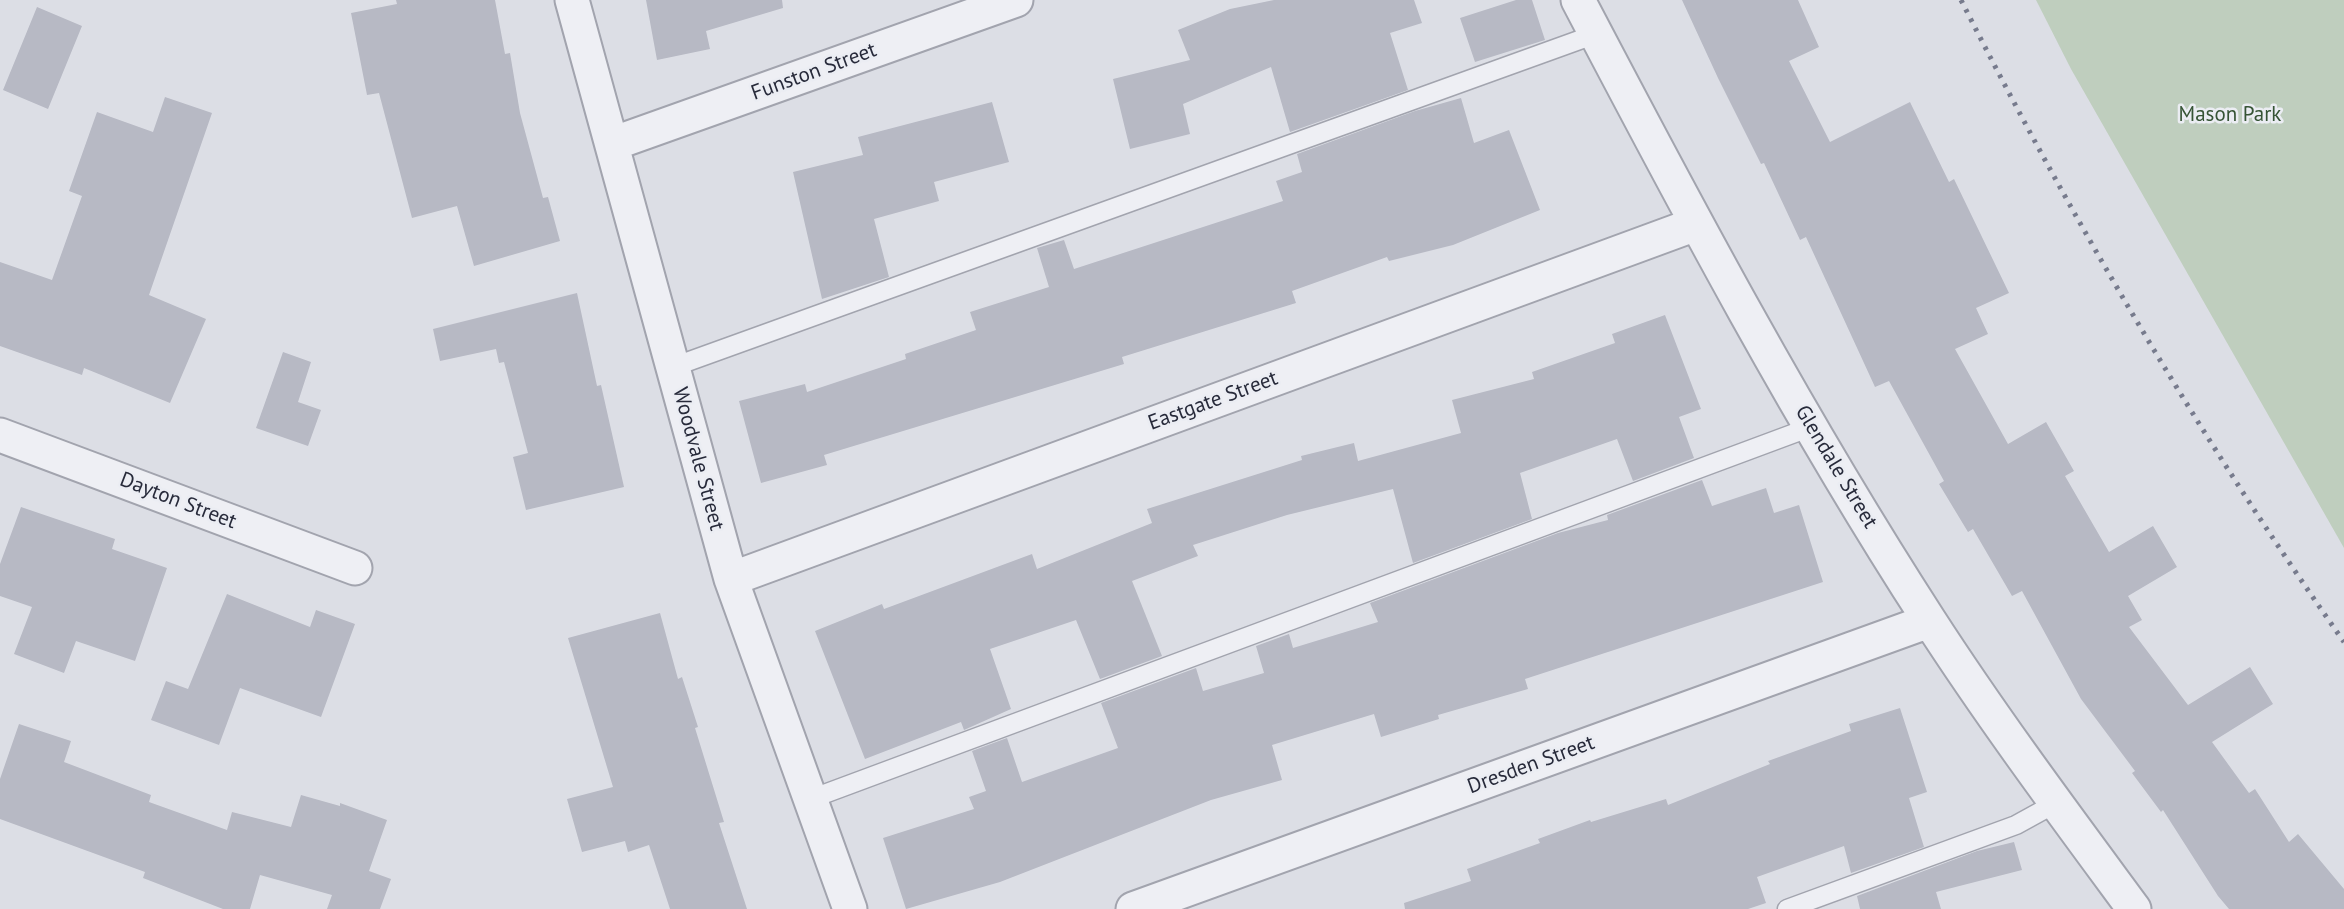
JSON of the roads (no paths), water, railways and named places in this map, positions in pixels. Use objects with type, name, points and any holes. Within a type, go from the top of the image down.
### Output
[{"type":"street","name":"Woodvale Street","points":[[572,0],[731,579],[808,800],[850,909]]},
{"type":"street","name":"Funston Street","points":[[612,144],[1016,0]]},
{"type":"street","name":"Glendale Street","points":[[1578,0],[1696,224],[1811,427],[1929,621],[2134,909]]},
{"type":"street","name":"Eastgate Street","points":[[731,579],[1696,224]]},
{"type":"street","name":"Dayton Street","points":[[0,435],[355,568]]},
{"type":"street","name":"Dresden Street","points":[[1133,909],[1929,621]]},
{"type":"lane","points":[[673,367],[1596,34]]},
{"type":"lane","points":[[808,800],[1811,427]]},
{"type":"lane","points":[[1787,909],[2017,825],[2056,803]]},
{"type":"railway","points":[[1961,0],[2048,165],[2141,328],[2240,487],[2344,642]]},
{"type":"park label","name":"Mason Park","points":[[2230,115]]}]
